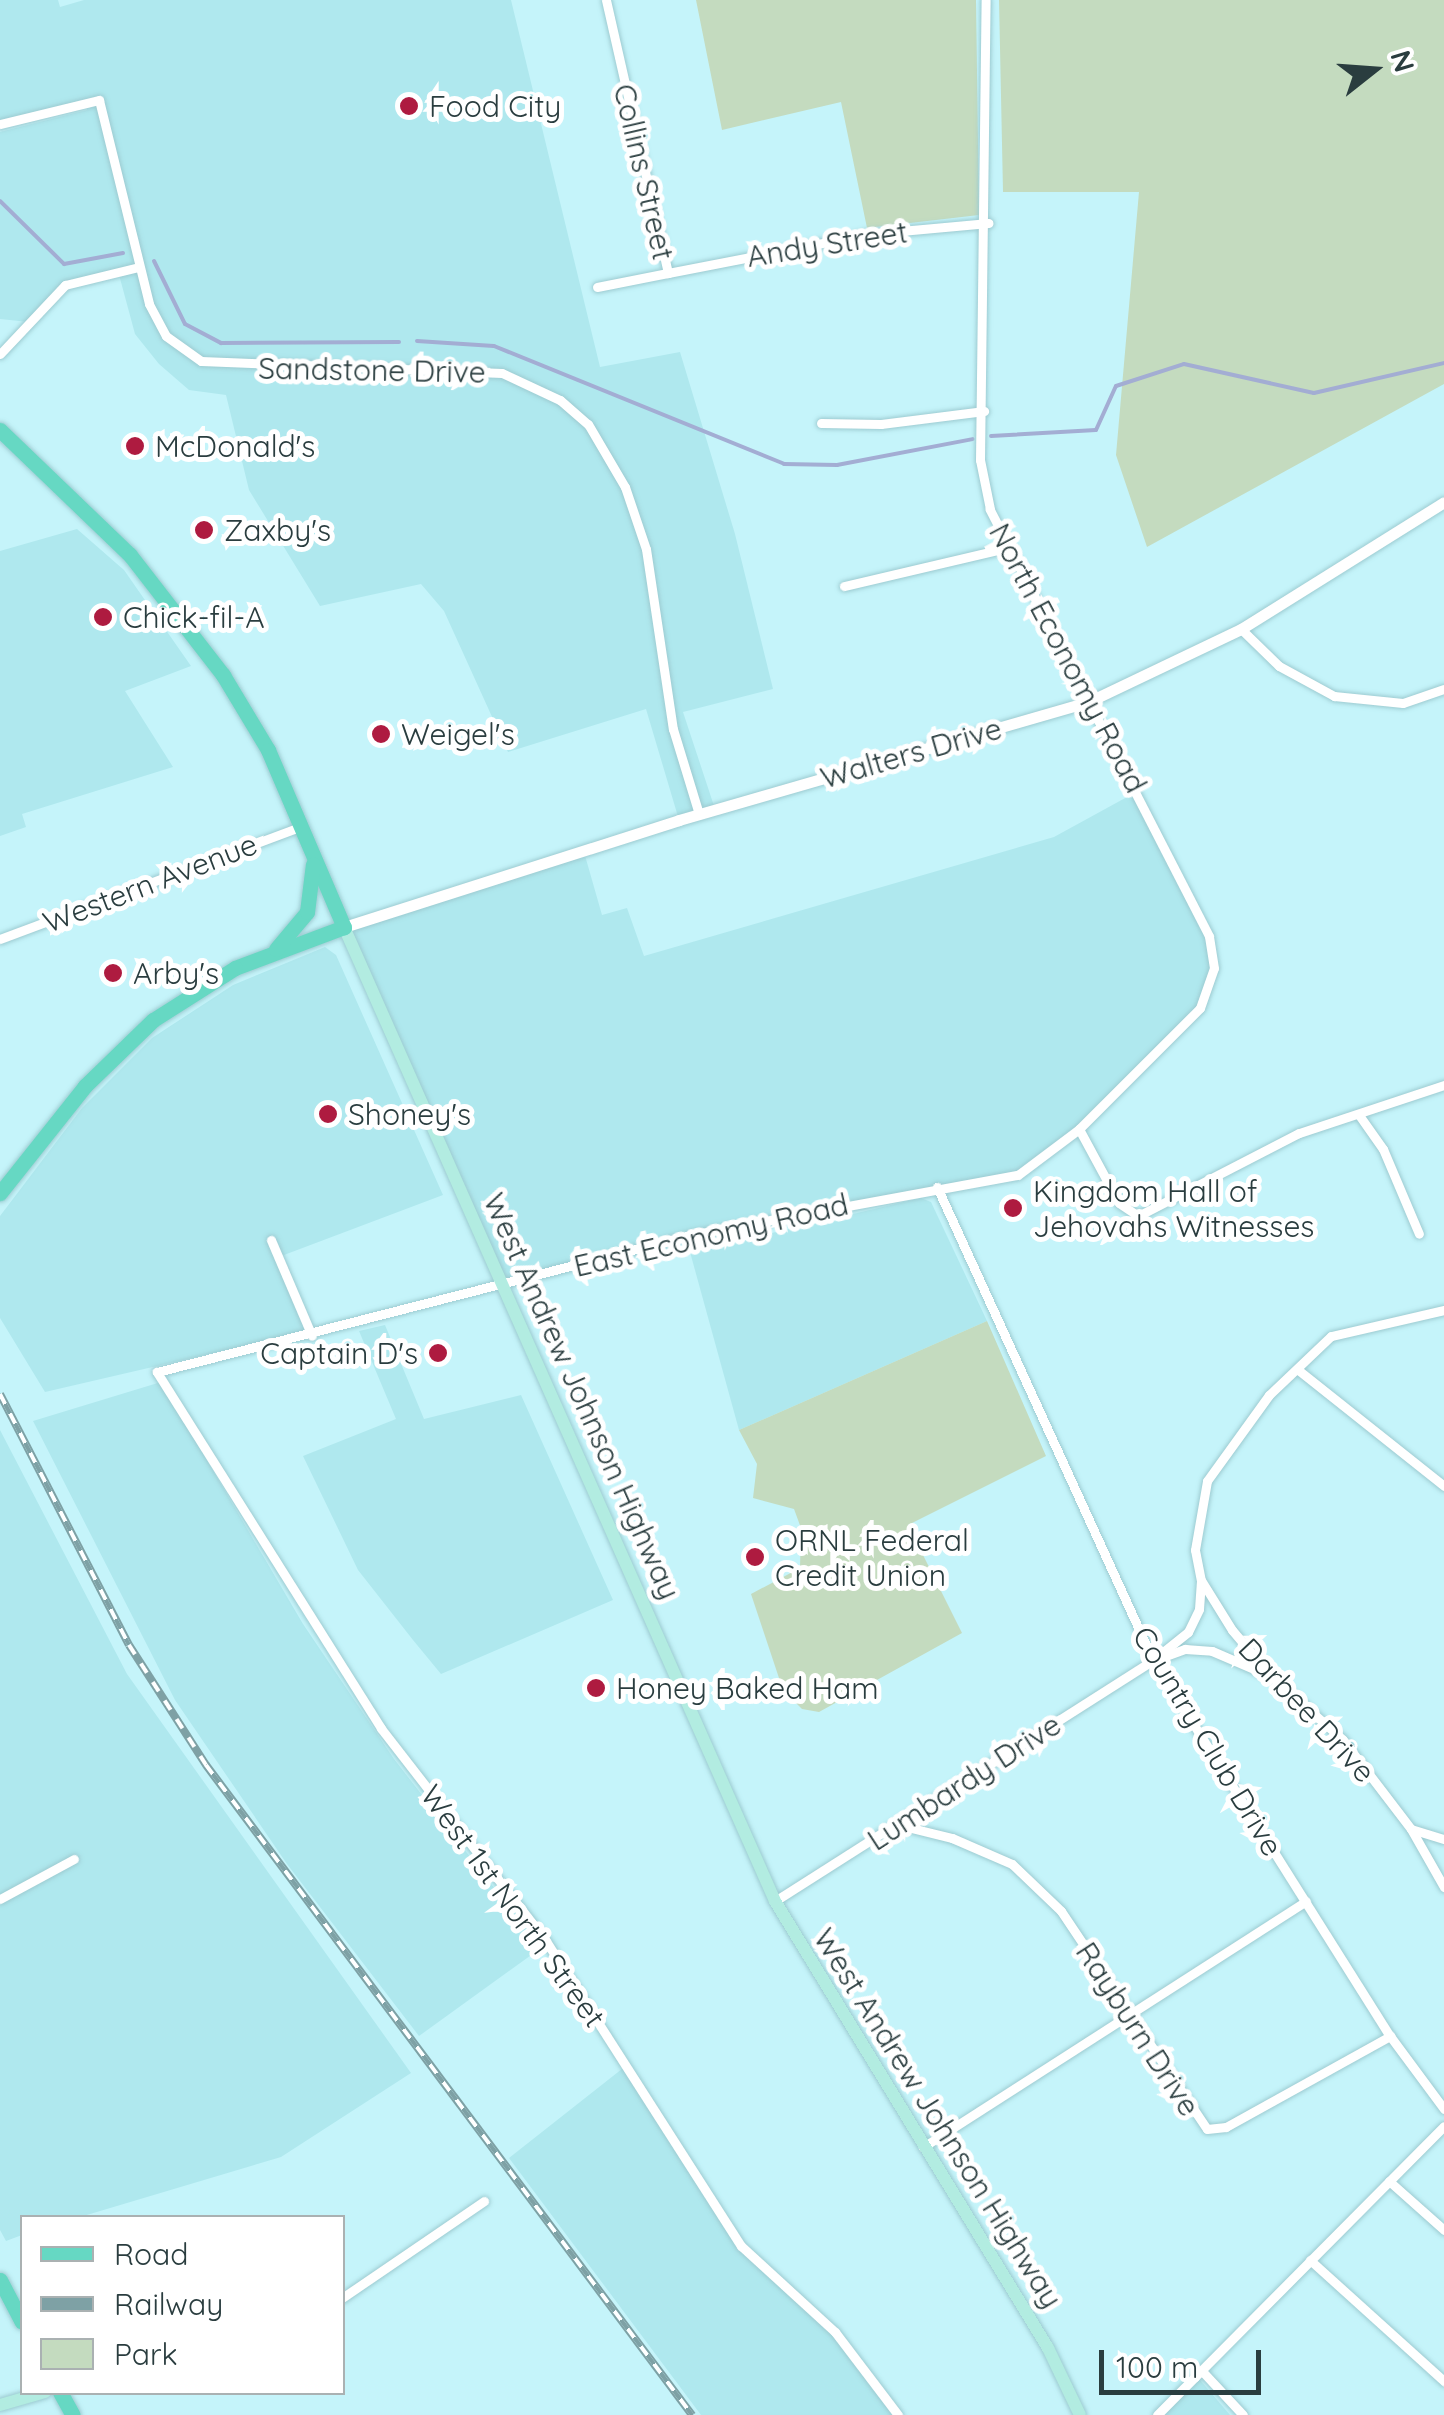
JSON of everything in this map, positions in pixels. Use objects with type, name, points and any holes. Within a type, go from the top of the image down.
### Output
[{"type":"main road","name":"West Andrew Johnson Highway","points":[[0,430],[170,600],[268,750],[775,1901],[921,2148],[1048,2348],[1080,2415]]},
{"type":"main road","points":[[274,952],[306,912],[313,855]]},
{"type":"main road","points":[[0,1193],[84,1086],[152,1020],[274,952],[344,927]]},
{"type":"main road","points":[[0,2280],[20,2318]]},
{"type":"main road","points":[[0,2405],[35,2395]]},
{"type":"street","name":"Collins Street","points":[[596,287],[668,273],[606,0]]},
{"type":"street","name":"North Economy Road","points":[[986,0],[988,223],[980,460],[1006,548],[1194,902],[1214,968],[1200,1008],[1079,1129]]},
{"type":"street","name":"Sandstone Drive","points":[[0,124],[100,100],[139,267],[166,336],[201,362],[502,373],[560,400],[588,424],[617,469],[642,533],[673,729],[699,814]]},
{"type":"street","name":"Andy Street","points":[[668,273],[868,234],[988,223]]},
{"type":"street","points":[[0,354],[65,285],[139,267]]},
{"type":"street","points":[[821,423],[881,424],[984,411]]},
{"type":"street","name":"Walters Drive","points":[[344,927],[699,814],[1090,702],[1241,629],[1444,502]]},
{"type":"street","points":[[844,586],[1006,548]]},
{"type":"street","points":[[1241,629],[1280,666],[1334,696],[1403,703],[1444,688]]},
{"type":"street","name":"Western Avenue","points":[[0,939],[300,827]]},
{"type":"street","points":[[1079,1129],[1118,1204],[1138,1216],[1242,1158],[1444,1085]]},
{"type":"street","points":[[1359,1115],[1383,1149],[1419,1234]]},
{"type":"street","name":"East Economy Road","points":[[157,1372],[312,1336],[694,1234],[1018,1175],[1079,1129]]},
{"type":"street","name":"Country Club Drive","points":[[937,1187],[1153,1660],[1390,2036],[1444,2109]]},
{"type":"street","points":[[271,1240],[312,1336]]},
{"type":"street","points":[[1153,1660],[1188,1632],[1199,1609],[1202,1580],[1195,1550],[1208,1481],[1240,1430],[1331,1336],[1444,1310]]},
{"type":"street","points":[[1297,1369],[1444,1486]]},
{"type":"street","name":"West 1st North Street","points":[[157,1372],[381,1728],[546,1941],[741,2246],[836,2332],[898,2415]]},
{"type":"street","name":"Darbee Drive","points":[[1202,1580],[1272,1676],[1343,1740],[1411,1829],[1444,1887]]},
{"type":"street","points":[[1153,1660],[1185,1650],[1212,1651],[1272,1676]]},
{"type":"street","name":"Lumbardy Drive","points":[[775,1901],[1153,1660]]},
{"type":"street","name":"Rayburn Drive","points":[[899,1825],[952,1838],[1012,1864],[1061,1912],[1207,2129],[1226,2127],[1390,2036]]},
{"type":"street","points":[[1411,1829],[1444,1838]]},
{"type":"street","points":[[0,1899],[74,1859]]},
{"type":"street","points":[[921,2148],[1132,2017],[1306,1901]]},
{"type":"street","points":[[1157,2415],[1444,2126]]},
{"type":"street","points":[[1389,2180],[1444,2230]]},
{"type":"street","points":[[345,2296],[484,2201]]},
{"type":"street","points":[[1310,2260],[1444,2382]]},
{"type":"street","points":[[1202,2371],[1242,2415]]},
{"type":"shaded area","points":[[0,0],[58,0],[60,7],[84,0],[511,0],[600,367],[680,352],[735,534],[773,689],[683,712],[715,809],[679,820],[646,709],[508,752],[444,611],[421,584],[320,606],[249,490],[226,395],[189,390],[159,364],[135,334],[118,271],[65,285],[29,322],[0,319],[0,132],[87,110],[85,104],[0,124]]},
{"type":"shaded area","points":[[77,529],[124,570],[191,666],[125,691],[173,767],[22,814],[26,827],[0,836],[0,551]]},
{"type":"shaded area","points":[[1138,791],[1195,901],[1214,968],[1200,1008],[1104,1106],[1018,1175],[695,1234],[504,1284],[344,927],[584,852],[602,915],[627,908],[644,956],[1054,837]]},
{"type":"shaded area","points":[[325,947],[336,955],[443,1195],[276,1258],[308,1331],[45,1392],[0,1318],[0,1216],[82,1108],[152,1038],[233,985]]},
{"type":"shaded area","points":[[921,1198],[931,1202],[987,1321],[739,1430],[690,1252]]},
{"type":"shaded area","points":[[385,1325],[424,1419],[521,1395],[613,1600],[441,1674],[358,1570],[303,1456],[396,1419],[359,1331]]},
{"type":"shaded area","points":[[161,1382],[303,1624],[394,1759],[541,1948],[419,2036],[287,1864],[175,1700],[33,1421]]},
{"type":"shaded area","points":[[0,1430],[127,1674],[411,2073],[281,2157],[87,2215],[20,2215],[20,2236],[6,2241],[0,2230]]},
{"type":"shaded area","points":[[627,2065],[741,2246],[830,2327],[898,2415],[701,2415],[509,2158]]},
{"type":"shaded area","points":[[1200,2380],[1230,2415],[1162,2415],[1193,2384]]},
{"type":"green space","points":[[696,0],[976,0],[979,215],[867,228],[841,102],[722,130]]},
{"type":"green space","points":[[999,0],[1444,0],[1444,384],[1147,547],[1116,455],[1139,192],[1003,192]]},
{"type":"green space","points":[[987,1321],[1046,1456],[908,1525],[962,1633],[819,1712],[802,1709],[783,1690],[751,1594],[800,1568],[801,1528],[794,1509],[753,1498],[757,1464],[739,1430]]},
{"type":"waterway","points":[[0,201],[64,264],[123,253]]},
{"type":"waterway","points":[[154,261],[185,324],[221,343],[399,342]]},
{"type":"waterway","points":[[417,341],[494,346],[784,464],[837,465],[973,439]]},
{"type":"waterway","points":[[991,436],[1096,430],[1116,386],[1184,364],[1314,393],[1444,363]]},
{"type":"railway","points":[[0,1394],[129,1645],[206,1765],[692,2415]]},
{"type":"place","name":"Food City","points":[[409,106]]},
{"type":"place","name":"McDonald's","points":[[135,446]]},
{"type":"place","name":"Zaxby's","points":[[204,530]]},
{"type":"place","name":"Chick-fil-A","points":[[103,617]]},
{"type":"place","name":"Weigel's","points":[[381,734]]},
{"type":"place","name":"Arby's","points":[[113,973]]},
{"type":"place","name":"Shoney's","points":[[328,1114]]},
{"type":"place","name":"Kingdom Hall of Jehovahs Witnesses","points":[[1013,1208]]},
{"type":"place","name":"Captain D's","points":[[438,1353]]},
{"type":"place","name":"ORNL Federal Credit Union","points":[[755,1557]]},
{"type":"place","name":"Honey Baked Ham","points":[[596,1688]]}]
